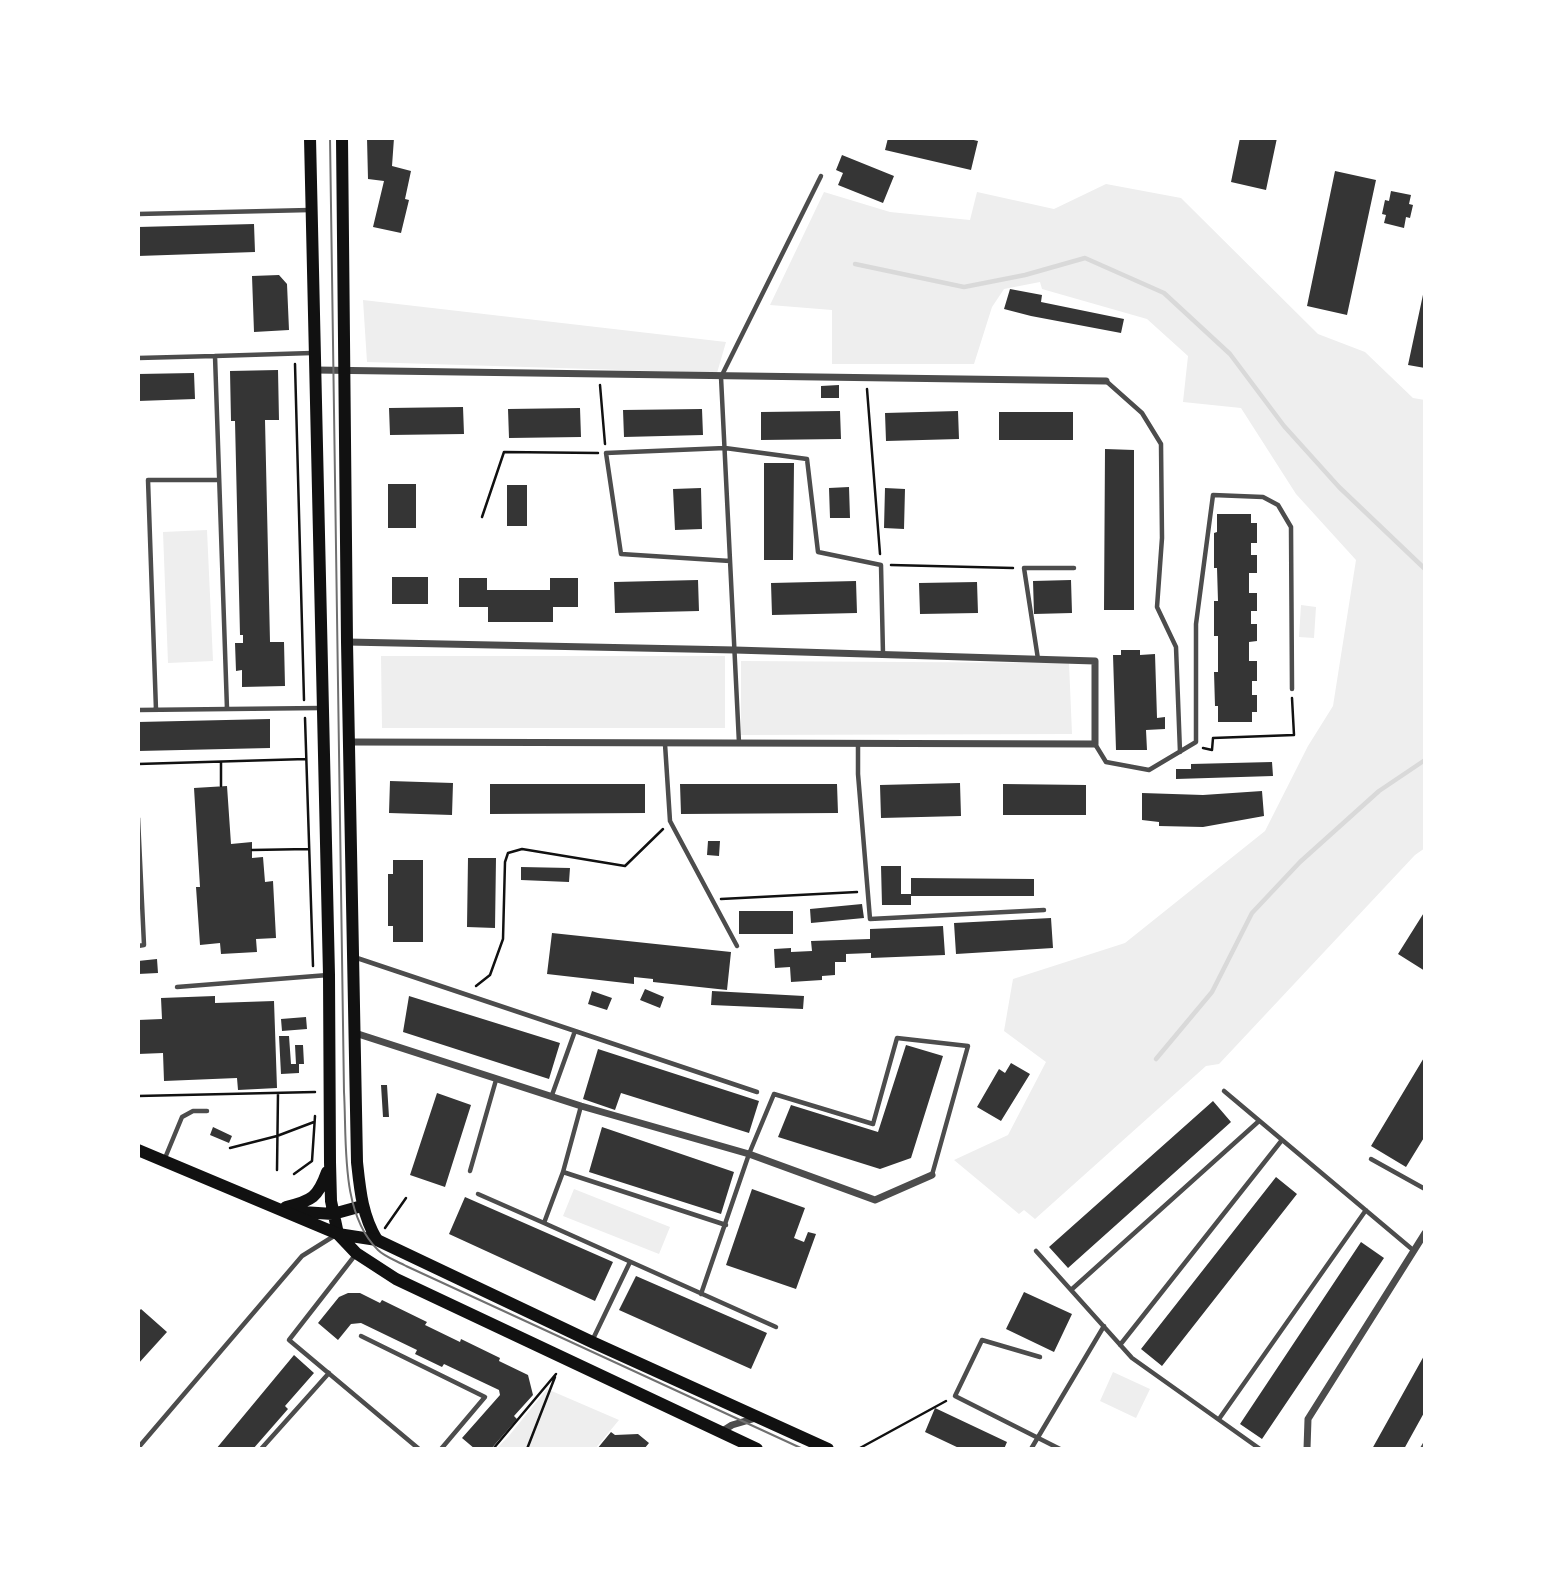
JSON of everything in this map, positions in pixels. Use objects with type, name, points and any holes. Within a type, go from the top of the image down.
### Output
[{"type":"main road","points":[[310,138],[329,975],[330,1161],[333,1214],[338,1234],[356,1253],[396,1279],[757,1449]]},
{"type":"main road","points":[[342,138],[347,642],[357,1162],[362,1206],[369,1227],[381,1236],[592,1342],[828,1449]]},
{"type":"main road","points":[[138,1150],[338,1234],[381,1236]]},
{"type":"main road","points":[[276,1210],[300,1204],[317,1195],[330,1161]]},
{"type":"main road","points":[[276,1210],[333,1214],[362,1206]]},
{"type":"street","points":[[314,370],[1106,381]]},
{"type":"street","points":[[347,642],[1095,661],[1095,744],[350,742]]},
{"type":"street","points":[[355,1033],[582,1107],[749,1154],[875,1200],[932,1175]]},
{"type":"street","points":[[1307,1449],[1308,1419],[1425,1233]]},
{"type":"street","points":[[721,1432],[732,1425],[758,1417]]},
{"type":"lane","points":[[739,744],[721,377],[821,176]]},
{"type":"lane","points":[[138,214],[311,210]]},
{"type":"lane","points":[[138,358],[313,353]]},
{"type":"lane","points":[[215,356],[227,709]]},
{"type":"lane","points":[[1106,381],[1142,413],[1161,444],[1162,538],[1157,607],[1175,647],[1180,752]]},
{"type":"lane","points":[[730,561],[621,554],[606,453],[724,448],[807,459],[818,552],[881,565],[883,654]]},
{"type":"lane","points":[[156,710],[148,480],[219,480]]},
{"type":"lane","points":[[1095,744],[1106,762],[1149,770],[1196,742],[1195,624],[1213,495],[1263,497],[1278,505],[1292,527],[1292,690]]},
{"type":"lane","points":[[1038,659],[1024,568],[1074,568]]},
{"type":"lane","points":[[138,710],[322,708]]},
{"type":"lane","points":[[665,744],[670,821],[737,946]]},
{"type":"lane","points":[[858,744],[870,919],[1044,910]]},
{"type":"lane","points":[[138,818],[144,945],[138,946]]},
{"type":"lane","points":[[353,957],[757,1092]]},
{"type":"lane","points":[[177,987],[329,975]]},
{"type":"lane","points":[[552,1096],[575,1031]]},
{"type":"lane","points":[[701,1294],[749,1154],[774,1094],[873,1124],[897,1038],[968,1046],[932,1175]]},
{"type":"lane","points":[[470,1171],[496,1080]]},
{"type":"lane","points":[[1224,1091],[1414,1251]]},
{"type":"lane","points":[[544,1223],[563,1172],[582,1107]]},
{"type":"lane","points":[[163,1162],[182,1116],[193,1111],[207,1111]]},
{"type":"lane","points":[[1070,1290],[1259,1121]]},
{"type":"lane","points":[[1120,1345],[1282,1140]]},
{"type":"lane","points":[[1371,1158],[1425,1189]]},
{"type":"lane","points":[[563,1172],[726,1225]]},
{"type":"lane","points":[[478,1194],[776,1326]]},
{"type":"lane","points":[[1219,1419],[1366,1210]]},
{"type":"lane","points":[[138,1448],[302,1256],[338,1234]]},
{"type":"lane","points":[[1036,1251],[1132,1358],[1260,1449]]},
{"type":"lane","points":[[356,1253],[289,1340],[419,1449]]},
{"type":"lane","points":[[592,1342],[630,1262]]},
{"type":"lane","points":[[1031,1449],[1104,1326]]},
{"type":"lane","points":[[361,1336],[485,1397],[441,1449]]},
{"type":"lane","points":[[1040,1357],[982,1340],[955,1396],[1060,1449]]},
{"type":"lane","points":[[261,1449],[329,1373]]},
{"type":"path","points":[[295,354],[314,976]]},
{"type":"path","points":[[482,517],[504,452],[606,453],[600,374]]},
{"type":"path","points":[[866,378],[881,565],[1024,568]]},
{"type":"path","points":[[1189,747],[1212,750],[1213,738],[1294,735],[1292,690]]},
{"type":"path","points":[[138,764],[306,760]]},
{"type":"path","points":[[221,762],[221,786]]},
{"type":"path","points":[[465,996],[490,975],[503,939],[505,862],[508,853],[522,849],[625,866],[670,821]]},
{"type":"path","points":[[252,850],[309,849]]},
{"type":"path","points":[[712,899],[868,892]]},
{"type":"path","points":[[138,1096],[318,1091],[317,1101]]},
{"type":"path","points":[[277,1170],[278,1093]]},
{"type":"path","points":[[294,1174],[312,1161],[315,1112]]},
{"type":"path","points":[[230,1148],[277,1136],[314,1122]]},
{"type":"path","points":[[381,1236],[388,1221],[406,1198]]},
{"type":"path","points":[[493,1449],[556,1374],[527,1449]]},
{"type":"path","points":[[860,1448],[955,1396]]},
{"type":"shaded area","points":[[1106,184],[1181,198],[1318,334],[1365,352],[1413,398],[1425,400],[1425,848],[1415,855],[1219,1064],[1206,1066],[1035,1219],[1024,1210],[1019,1214],[954,1160],[1008,1135],[1046,1062],[1004,1031],[1013,979],[1125,943],[1265,831],[1308,746],[1333,706],[1356,560],[1296,494],[1241,408],[1183,402],[1188,356],[1147,319],[1042,289],[1040,282],[1004,289],[992,307],[974,364],[832,364],[832,310],[770,305],[824,192],[890,212],[970,220],[977,192],[1054,209]]},
{"type":"shaded area","points":[[363,300],[726,342],[717,373],[367,362]]},
{"type":"shaded area","points":[[207,530],[213,661],[168,663],[163,532]]},
{"type":"shaded area","points":[[1301,605],[1316,607],[1314,638],[1299,637]]},
{"type":"shaded area","points":[[381,656],[725,656],[725,728],[382,728]]},
{"type":"shaded area","points":[[741,661],[1069,663],[1072,734],[741,735]]},
{"type":"shaded area","points":[[574,1189],[670,1227],[659,1254],[563,1216]]},
{"type":"shaded area","points":[[1113,1372],[1150,1389],[1136,1418],[1100,1401]]},
{"type":"shaded area","points":[[547,1389],[619,1420],[595,1449],[496,1449],[508,1437]]},
{"type":"building","points":[[367,138],[394,138],[392,166],[411,171],[405,199],[409,200],[401,233],[373,227],[384,181],[368,179]]},
{"type":"building","points":[[888,138],[965,138],[978,141],[971,170],[885,150]]},
{"type":"building","points":[[1240,138],[1277,138],[1266,190],[1231,182]]},
{"type":"building","points":[[842,155],[894,176],[883,203],[838,185],[843,173],[836,170]]},
{"type":"building","points":[[1335,171],[1376,180],[1347,315],[1307,306]]},
{"type":"building","points":[[1391,191],[1411,195],[1409,204],[1413,205],[1410,218],[1406,217],[1404,228],[1384,223],[1386,215],[1382,214],[1385,200],[1389,201]]},
{"type":"building","points":[[254,224],[255,252],[138,256],[138,227]]},
{"type":"building","points":[[279,275],[287,284],[289,330],[254,332],[252,276]]},
{"type":"building","points":[[1010,289],[1042,295],[1041,302],[1124,319],[1121,333],[1004,309]]},
{"type":"building","points":[[1425,290],[1425,368],[1408,365]]},
{"type":"building","points":[[278,370],[279,420],[265,420],[270,642],[284,642],[285,686],[242,687],[242,670],[236,671],[235,643],[243,643],[243,635],[240,635],[235,421],[231,421],[230,371]]},
{"type":"building","points":[[194,373],[195,399],[138,401],[138,374]]},
{"type":"building","points":[[839,385],[839,398],[821,398],[821,386]]},
{"type":"building","points":[[463,407],[464,434],[390,435],[389,408]]},
{"type":"building","points":[[580,408],[581,437],[509,438],[508,409]]},
{"type":"building","points":[[702,409],[703,435],[624,437],[623,410]]},
{"type":"building","points":[[840,411],[841,439],[761,440],[761,412]]},
{"type":"building","points":[[958,411],[959,439],[886,441],[885,413]]},
{"type":"building","points":[[999,412],[1073,412],[1073,440],[999,440]]},
{"type":"building","points":[[1105,449],[1134,450],[1134,610],[1104,610]]},
{"type":"building","points":[[764,463],[794,463],[793,560],[764,560]]},
{"type":"building","points":[[388,484],[416,484],[416,528],[388,528]]},
{"type":"building","points":[[507,485],[527,485],[527,526],[507,526]]},
{"type":"building","points":[[849,487],[850,518],[830,518],[829,488]]},
{"type":"building","points":[[701,488],[702,529],[675,530],[673,489]]},
{"type":"building","points":[[885,488],[905,489],[904,529],[884,528]]},
{"type":"building","points":[[1217,514],[1251,514],[1251,523],[1257,523],[1257,543],[1251,543],[1251,555],[1257,555],[1257,573],[1249,573],[1249,593],[1257,593],[1257,611],[1251,611],[1251,624],[1257,624],[1257,641],[1249,642],[1249,661],[1257,661],[1257,681],[1252,681],[1252,695],[1257,695],[1257,712],[1252,712],[1252,722],[1218,722],[1218,706],[1215,706],[1214,672],[1218,672],[1218,636],[1214,636],[1214,601],[1218,601],[1214,533],[1217,532]]},
{"type":"building","points":[[392,577],[428,577],[428,604],[392,604]]},
{"type":"building","points":[[459,578],[487,578],[487,590],[550,590],[550,578],[578,578],[578,607],[553,607],[553,622],[488,622],[488,607],[459,607]]},
{"type":"building","points":[[698,580],[699,611],[615,613],[614,582]]},
{"type":"building","points":[[1071,580],[1072,613],[1034,614],[1033,581]]},
{"type":"building","points":[[856,581],[857,613],[772,615],[771,583]]},
{"type":"building","points":[[977,582],[978,613],[920,614],[919,583]]},
{"type":"building","points":[[1121,650],[1140,650],[1140,655],[1155,654],[1157,718],[1165,717],[1165,729],[1146,730],[1147,750],[1116,750],[1113,655],[1121,655]]},
{"type":"building","points":[[270,719],[270,748],[138,751],[138,722]]},
{"type":"building","points":[[1272,762],[1273,776],[1176,779],[1176,769],[1191,769],[1191,764]]},
{"type":"building","points":[[390,781],[453,783],[452,815],[389,813]]},
{"type":"building","points":[[960,783],[961,816],[881,818],[880,785]]},
{"type":"building","points":[[490,784],[645,784],[645,813],[490,814]]},
{"type":"building","points":[[680,784],[837,784],[838,813],[681,814]]},
{"type":"building","points":[[1003,784],[1086,785],[1086,815],[1003,815]]},
{"type":"building","points":[[227,786],[231,844],[252,842],[252,858],[263,857],[265,882],[273,881],[276,938],[256,939],[257,952],[221,954],[220,943],[200,945],[196,887],[200,887],[194,788]]},
{"type":"building","points":[[1262,791],[1264,816],[1203,827],[1159,826],[1159,822],[1142,820],[1142,793],[1203,795]]},
{"type":"building","points":[[708,841],[720,841],[719,856],[707,855]]},
{"type":"building","points":[[468,858],[496,858],[495,928],[467,927]]},
{"type":"building","points":[[393,860],[423,860],[423,942],[393,942],[393,926],[388,926],[388,874],[393,874]]},
{"type":"building","points":[[881,866],[901,866],[901,894],[911,894],[911,878],[1034,879],[1034,896],[911,896],[911,905],[882,905]]},
{"type":"building","points":[[521,867],[570,868],[569,882],[521,880]]},
{"type":"building","points":[[862,904],[864,918],[811,923],[810,909]]},
{"type":"building","points":[[739,911],[793,911],[793,934],[739,934]]},
{"type":"building","points":[[1425,911],[1425,971],[1398,954]]},
{"type":"building","points":[[1051,918],[1053,948],[956,954],[954,923]]},
{"type":"building","points":[[943,926],[945,955],[871,958],[871,953],[846,954],[846,962],[835,962],[835,975],[822,976],[822,980],[791,982],[790,967],[775,968],[774,949],[791,948],[791,952],[812,951],[811,941],[870,939],[870,929]]},
{"type":"building","points":[[552,933],[731,952],[727,990],[653,982],[653,979],[634,977],[634,984],[547,974]]},
{"type":"building","points":[[157,959],[158,973],[138,974],[138,961]]},
{"type":"building","points":[[645,989],[664,997],[660,1008],[640,1000]]},
{"type":"building","points":[[592,991],[612,998],[607,1010],[588,1004]]},
{"type":"building","points":[[712,991],[804,996],[803,1009],[711,1005]]},
{"type":"building","points":[[215,996],[215,1003],[274,1001],[277,1088],[238,1090],[237,1078],[164,1081],[163,1053],[138,1054],[138,1020],[162,1019],[161,998]]},
{"type":"building","points":[[409,996],[560,1043],[549,1079],[403,1032]]},
{"type":"building","points":[[306,1017],[307,1029],[282,1031],[281,1019]]},
{"type":"building","points":[[279,1036],[289,1036],[291,1064],[296,1064],[295,1045],[303,1045],[304,1064],[299,1064],[299,1073],[281,1074]]},
{"type":"building","points":[[906,1045],[943,1056],[911,1158],[880,1169],[778,1137],[791,1105],[878,1132]]},
{"type":"building","points":[[598,1049],[759,1101],[749,1133],[621,1093],[615,1110],[583,1099]]},
{"type":"building","points":[[1425,1056],[1425,1136],[1406,1167],[1371,1146]]},
{"type":"building","points":[[1011,1063],[1030,1074],[1001,1121],[977,1107],[999,1069],[1005,1073]]},
{"type":"building","points":[[381,1085],[387,1085],[389,1117],[383,1117]]},
{"type":"building","points":[[437,1093],[471,1105],[445,1187],[410,1175]]},
{"type":"building","points":[[1213,1101],[1231,1122],[1068,1268],[1049,1247]]},
{"type":"building","points":[[213,1127],[232,1136],[229,1143],[210,1135]]},
{"type":"building","points":[[602,1127],[734,1172],[721,1214],[589,1172]]},
{"type":"building","points":[[1276,1177],[1297,1194],[1162,1366],[1141,1349]]},
{"type":"building","points":[[752,1189],[805,1208],[794,1238],[804,1242],[808,1232],[816,1234],[796,1289],[726,1265]]},
{"type":"building","points":[[465,1197],[613,1262],[595,1301],[449,1234]]},
{"type":"building","points":[[1361,1242],[1384,1258],[1262,1439],[1240,1424]]},
{"type":"building","points":[[636,1276],[767,1333],[751,1369],[619,1310]]},
{"type":"building","points":[[1024,1292],[1072,1314],[1054,1352],[1006,1329]]},
{"type":"building","points":[[348,1293],[360,1293],[380,1303],[382,1300],[427,1322],[425,1325],[460,1342],[461,1339],[528,1375],[533,1395],[514,1416],[517,1419],[491,1449],[475,1449],[462,1438],[500,1395],[499,1390],[444,1364],[442,1367],[415,1354],[417,1350],[361,1323],[351,1324],[338,1340],[318,1323],[339,1297]]},
{"type":"building","points":[[141,1309],[167,1332],[138,1364],[138,1312]]},
{"type":"building","points":[[1425,1354],[1425,1411],[1404,1449],[1372,1449]]},
{"type":"building","points":[[294,1355],[314,1373],[285,1406],[288,1409],[253,1449],[216,1449]]},
{"type":"building","points":[[935,1408],[1007,1442],[1004,1449],[961,1449],[925,1432]]},
{"type":"building","points":[[611,1432],[615,1435],[638,1434],[649,1443],[644,1449],[597,1449]]},
{"type":"waterway","points":[[855,264],[964,287],[1025,275],[1085,258],[1164,293],[1230,354],[1284,426],[1339,487],[1425,569]]},
{"type":"waterway","points":[[1156,1059],[1212,992],[1252,913],[1300,862],[1379,791],[1425,760]]},
{"type":"tram line","points":[[330,138],[344,1092],[348,1176],[357,1217],[378,1250],[391,1259],[803,1449]]}]
